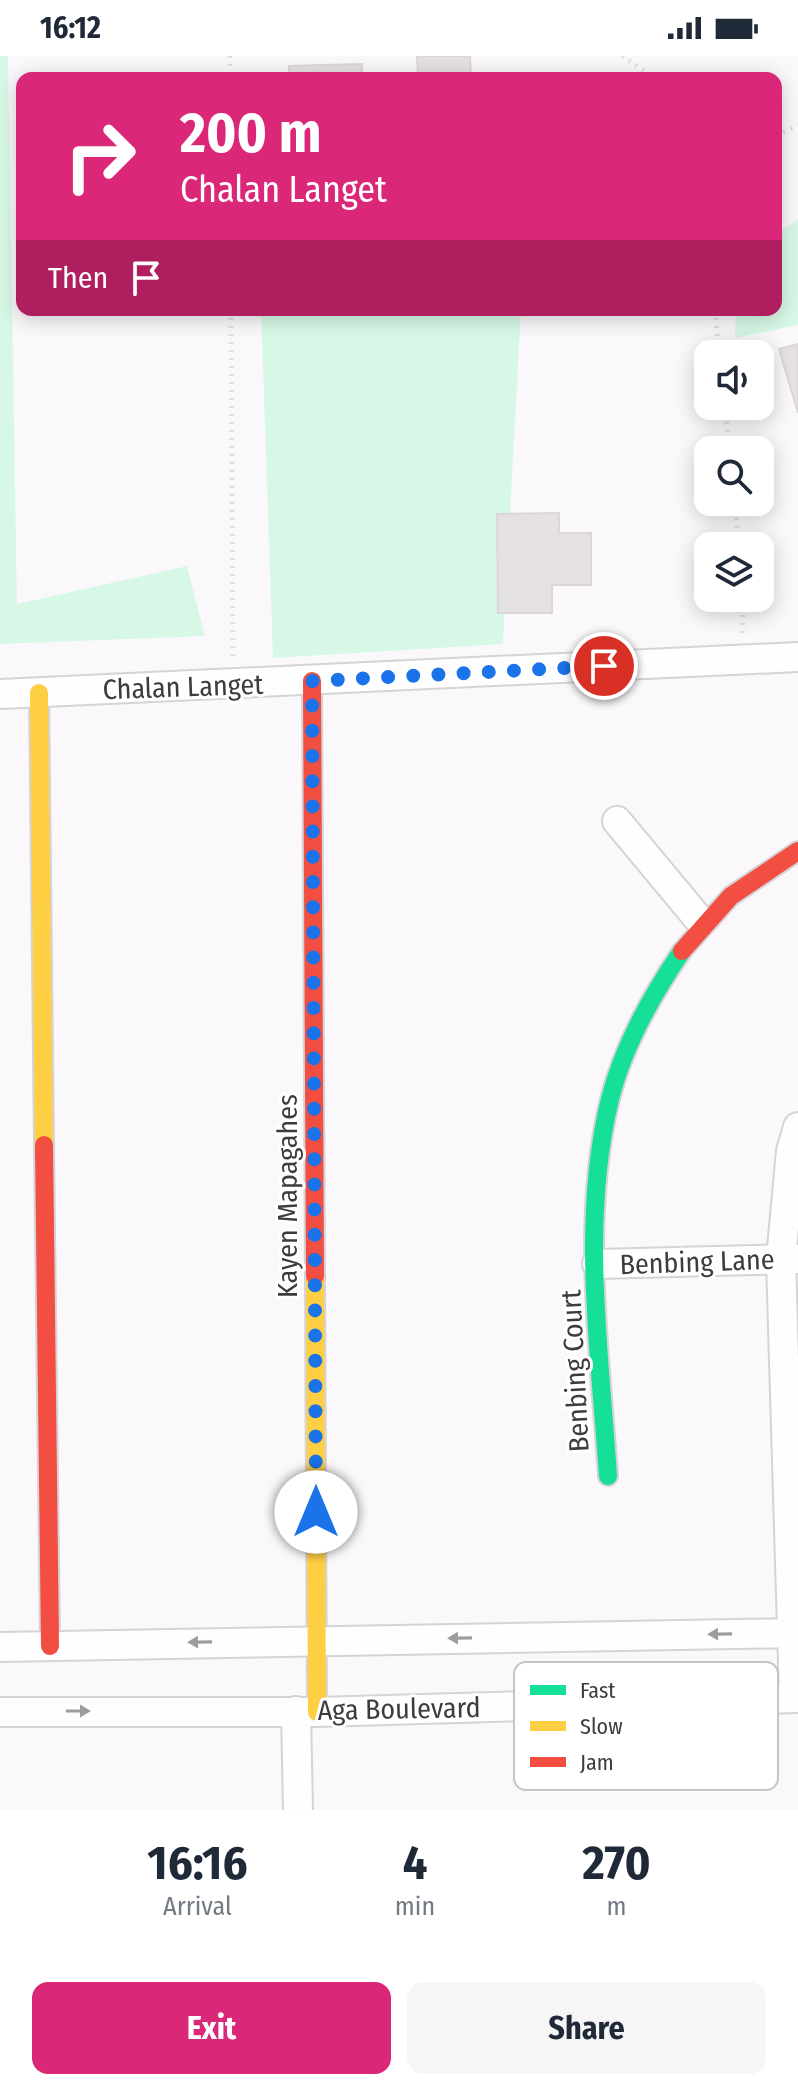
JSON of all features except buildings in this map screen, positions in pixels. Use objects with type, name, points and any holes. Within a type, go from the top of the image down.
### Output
[{"type":"street","name":"Chalan Langet","points":[[0,694],[798,657]]},
{"type":"street","name":"Kayen Mapagahes","points":[[307,1711],[317,1640],[312,681]]},
{"type":"street","points":[[39,693],[50,1646]]},
{"type":"street","points":[[617,821],[701,922]]},
{"type":"street","name":"Benbing Court","points":[[608,1476],[597,1264],[600,1156],[610,1100],[627,1051],[667,972],[701,922],[768,867],[798,851]]},
{"type":"street","points":[[796,1698],[790,1259],[791,1151],[798,1127]]},
{"type":"street","name":"Benbing Lane","points":[[597,1264],[790,1259]]},
{"type":"street","points":[[0,1647],[796,1633]]},
{"type":"street","name":"Aga Boulevard","points":[[0,1712],[307,1711],[514,1705]]},
{"type":"street","points":[[298,1810],[307,1711]]},
{"type":"path","points":[[622,56],[646,72]]},
{"type":"path","points":[[231,316],[233,685]]},
{"type":"path","points":[[716,316],[718,340]]},
{"type":"path","points":[[742,659],[743,612]]},
{"type":"green space","points":[[0,56],[8,56],[17,604],[187,566],[205,636],[0,644]]},
{"type":"green space","points":[[798,219],[798,325],[735,338],[736,316],[782,316],[782,230]]},
{"type":"green space","points":[[261,316],[521,316],[503,644],[273,658]]},
{"type":"traffic: fast","points":[[608,1476],[595,1287],[594,1239],[601,1145],[610,1099],[623,1060],[649,1003],[682,951]]},
{"type":"traffic: slow","points":[[39,693],[44,1145]]},
{"type":"traffic: slow","points":[[315,1276],[317,1712]]},
{"type":"traffic: jam","points":[[312,681],[315,1276]]},
{"type":"traffic: jam","points":[[682,951],[731,896],[798,851]]},
{"type":"traffic: jam","points":[[44,1145],[50,1646]]},
{"type":"route","points":[[316,1512],[312,681],[604,666]]}]
